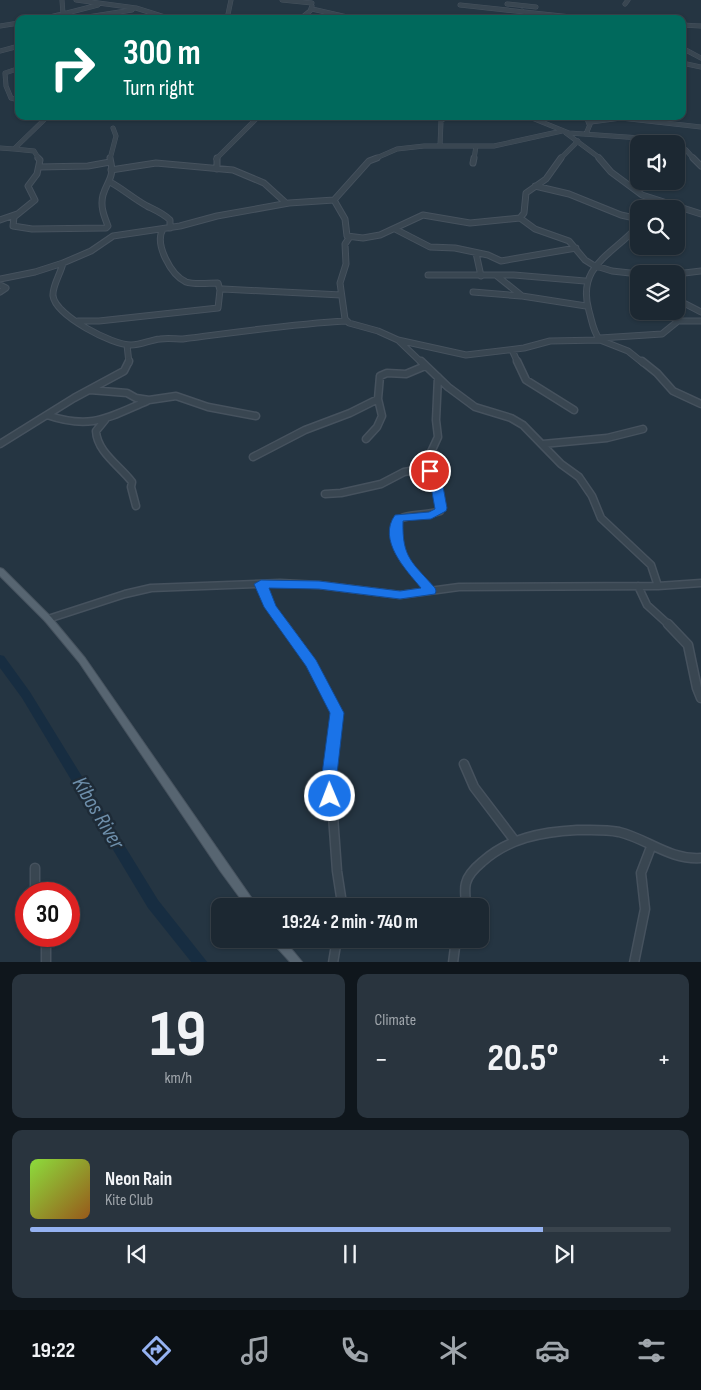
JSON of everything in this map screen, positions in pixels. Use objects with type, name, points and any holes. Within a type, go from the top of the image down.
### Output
[{"type":"main road","points":[[0,571],[48,619],[82,660],[246,898]]},
{"type":"main road","points":[[285,948],[298,962]]},
{"type":"street","points":[[62,0],[63,14],[118,0]]},
{"type":"street","points":[[76,0],[113,4],[162,15]]},
{"type":"street","points":[[228,15],[231,0]]},
{"type":"street","points":[[282,0],[312,2],[312,8],[304,15]]},
{"type":"street","points":[[535,0],[536,12]]},
{"type":"street","points":[[506,10],[506,2],[536,7]]},
{"type":"street","points":[[460,5],[555,15]]},
{"type":"street","points":[[312,8],[340,15]]},
{"type":"street","points":[[99,15],[136,9]]},
{"type":"street","points":[[522,11],[522,15]]},
{"type":"street","points":[[0,26],[15,24]]},
{"type":"street","points":[[686,25],[701,26]]},
{"type":"street","points":[[0,51],[15,47]]},
{"type":"street","points":[[686,50],[701,58]]},
{"type":"street","points":[[686,55],[701,53]]},
{"type":"street","points":[[686,64],[701,67]]},
{"type":"street","points":[[15,70],[5,73],[4,78],[11,98],[15,99]]},
{"type":"street","points":[[14,148],[44,120]]},
{"type":"street","points":[[217,169],[216,158],[229,148],[255,120]]},
{"type":"street","points":[[440,146],[442,120]]},
{"type":"street","points":[[536,120],[578,141],[606,163],[614,174],[642,195],[701,214]]},
{"type":"street","points":[[586,134],[589,124],[588,120]]},
{"type":"street","points":[[589,124],[602,120]]},
{"type":"street","points":[[641,120],[701,126]]},
{"type":"street","points":[[0,148],[34,150],[40,157],[37,174],[28,186],[35,200],[12,220],[14,227],[48,229],[107,227],[102,209],[103,195],[110,182],[110,157],[116,136],[113,128]]},
{"type":"street","points":[[0,279],[35,272],[63,263],[91,251],[113,236],[170,228],[217,216],[286,203],[334,200],[371,160],[400,148],[501,145],[563,132],[669,140],[686,150],[701,166]]},
{"type":"street","points":[[520,218],[524,213],[525,197],[535,186],[546,179],[563,154],[578,141]]},
{"type":"street","points":[[472,163],[476,146]]},
{"type":"street","points":[[39,166],[88,166],[110,162]]},
{"type":"street","points":[[111,170],[156,163],[233,170],[261,182],[286,203]]},
{"type":"street","points":[[110,182],[127,191],[145,205],[163,213],[170,220],[170,228]]},
{"type":"street","points":[[535,186],[569,194],[630,216]]},
{"type":"street","points":[[334,200],[345,219],[348,238],[345,244],[346,264],[340,283],[346,321]]},
{"type":"street","points":[[0,220],[18,213]]},
{"type":"street","points":[[348,238],[369,238],[396,229],[423,215],[470,223],[520,218],[535,229],[569,241],[580,255],[595,266],[630,272]]},
{"type":"street","points":[[78,321],[99,321],[218,308],[220,290],[218,284],[187,282],[170,269],[166,256],[161,250],[160,234],[163,229]]},
{"type":"street","points":[[396,229],[430,246],[476,253],[503,261],[576,248]]},
{"type":"street","points":[[630,234],[595,266],[586,281],[584,290],[586,306],[591,317],[592,330],[598,339],[628,351],[657,374],[673,391],[701,404]]},
{"type":"street","points":[[476,253],[481,276]]},
{"type":"street","points":[[63,263],[52,297],[64,312],[87,329],[127,345],[222,332],[346,321],[398,340],[466,355],[512,350],[550,340],[658,335],[667,332],[678,321],[701,320]]},
{"type":"street","points":[[685,273],[701,270]]},
{"type":"street","points":[[428,275],[496,276],[586,281]]},
{"type":"street","points":[[496,276],[522,296]]},
{"type":"street","points":[[0,285],[6,288],[0,292]]},
{"type":"street","points":[[223,289],[341,294]]},
{"type":"street","points":[[473,292],[522,296],[586,306]]},
{"type":"street","points":[[685,304],[701,312]]},
{"type":"street","points":[[398,340],[425,366],[475,407],[511,418],[523,425],[561,464],[583,482],[601,518],[651,565],[658,586]]},
{"type":"street","points":[[0,444],[127,368],[129,364],[127,345]]},
{"type":"street","points":[[512,350],[526,380],[574,410]]},
{"type":"street","points":[[366,439],[377,427],[382,416],[378,399],[378,386],[383,374],[406,374],[425,366]]},
{"type":"street","points":[[430,591],[404,560],[398,549],[397,521],[400,518],[431,515],[440,511],[441,508],[436,481],[425,465],[425,461],[438,437],[436,420],[438,377]]},
{"type":"street","points":[[89,390],[127,393],[136,398],[149,400]]},
{"type":"street","points":[[47,415],[63,422],[79,424],[105,420],[149,400],[176,396],[208,407],[256,416]]},
{"type":"street","points":[[253,457],[305,430],[350,413],[378,399]]},
{"type":"street","points":[[105,420],[97,430],[97,437],[103,449],[127,473],[132,482],[131,487],[136,506]]},
{"type":"street","points":[[543,444],[594,440],[643,429]]},
{"type":"street","points":[[325,494],[341,493],[381,484],[404,472],[428,468]]},
{"type":"street","points":[[48,619],[72,613],[131,591],[151,588],[261,584],[319,585],[400,595],[459,587],[658,586],[701,583]]},
{"type":"street","points":[[261,584],[270,607],[312,664],[337,713],[330,774],[341,898]]},
{"type":"street","points":[[638,586],[647,605],[674,629],[688,645],[697,688],[701,698]]},
{"type":"street","points":[[464,764],[474,787],[514,841]]},
{"type":"street","points":[[466,898],[466,882],[475,868],[487,858],[514,841],[534,834],[556,830],[597,830],[626,834],[652,847],[681,858],[701,858]]},
{"type":"street","points":[[634,962],[645,909],[641,873],[644,862],[652,847]]},
{"type":"street","points":[[35,882],[36,868]]},
{"type":"street","points":[[46,947],[46,962]]},
{"type":"street","points":[[333,962],[335,948]]},
{"type":"street","points":[[453,962],[455,948]]},
{"type":"waterway","name":"Kibos River","points":[[0,659],[26,695],[153,904],[200,962]]},
{"type":"route","points":[[330,796],[330,774],[337,728],[337,713],[328,692],[312,664],[270,607],[261,584],[319,585],[400,595],[430,591],[404,560],[398,549],[397,540],[398,519],[431,515],[440,511],[436,481],[430,471]]}]
